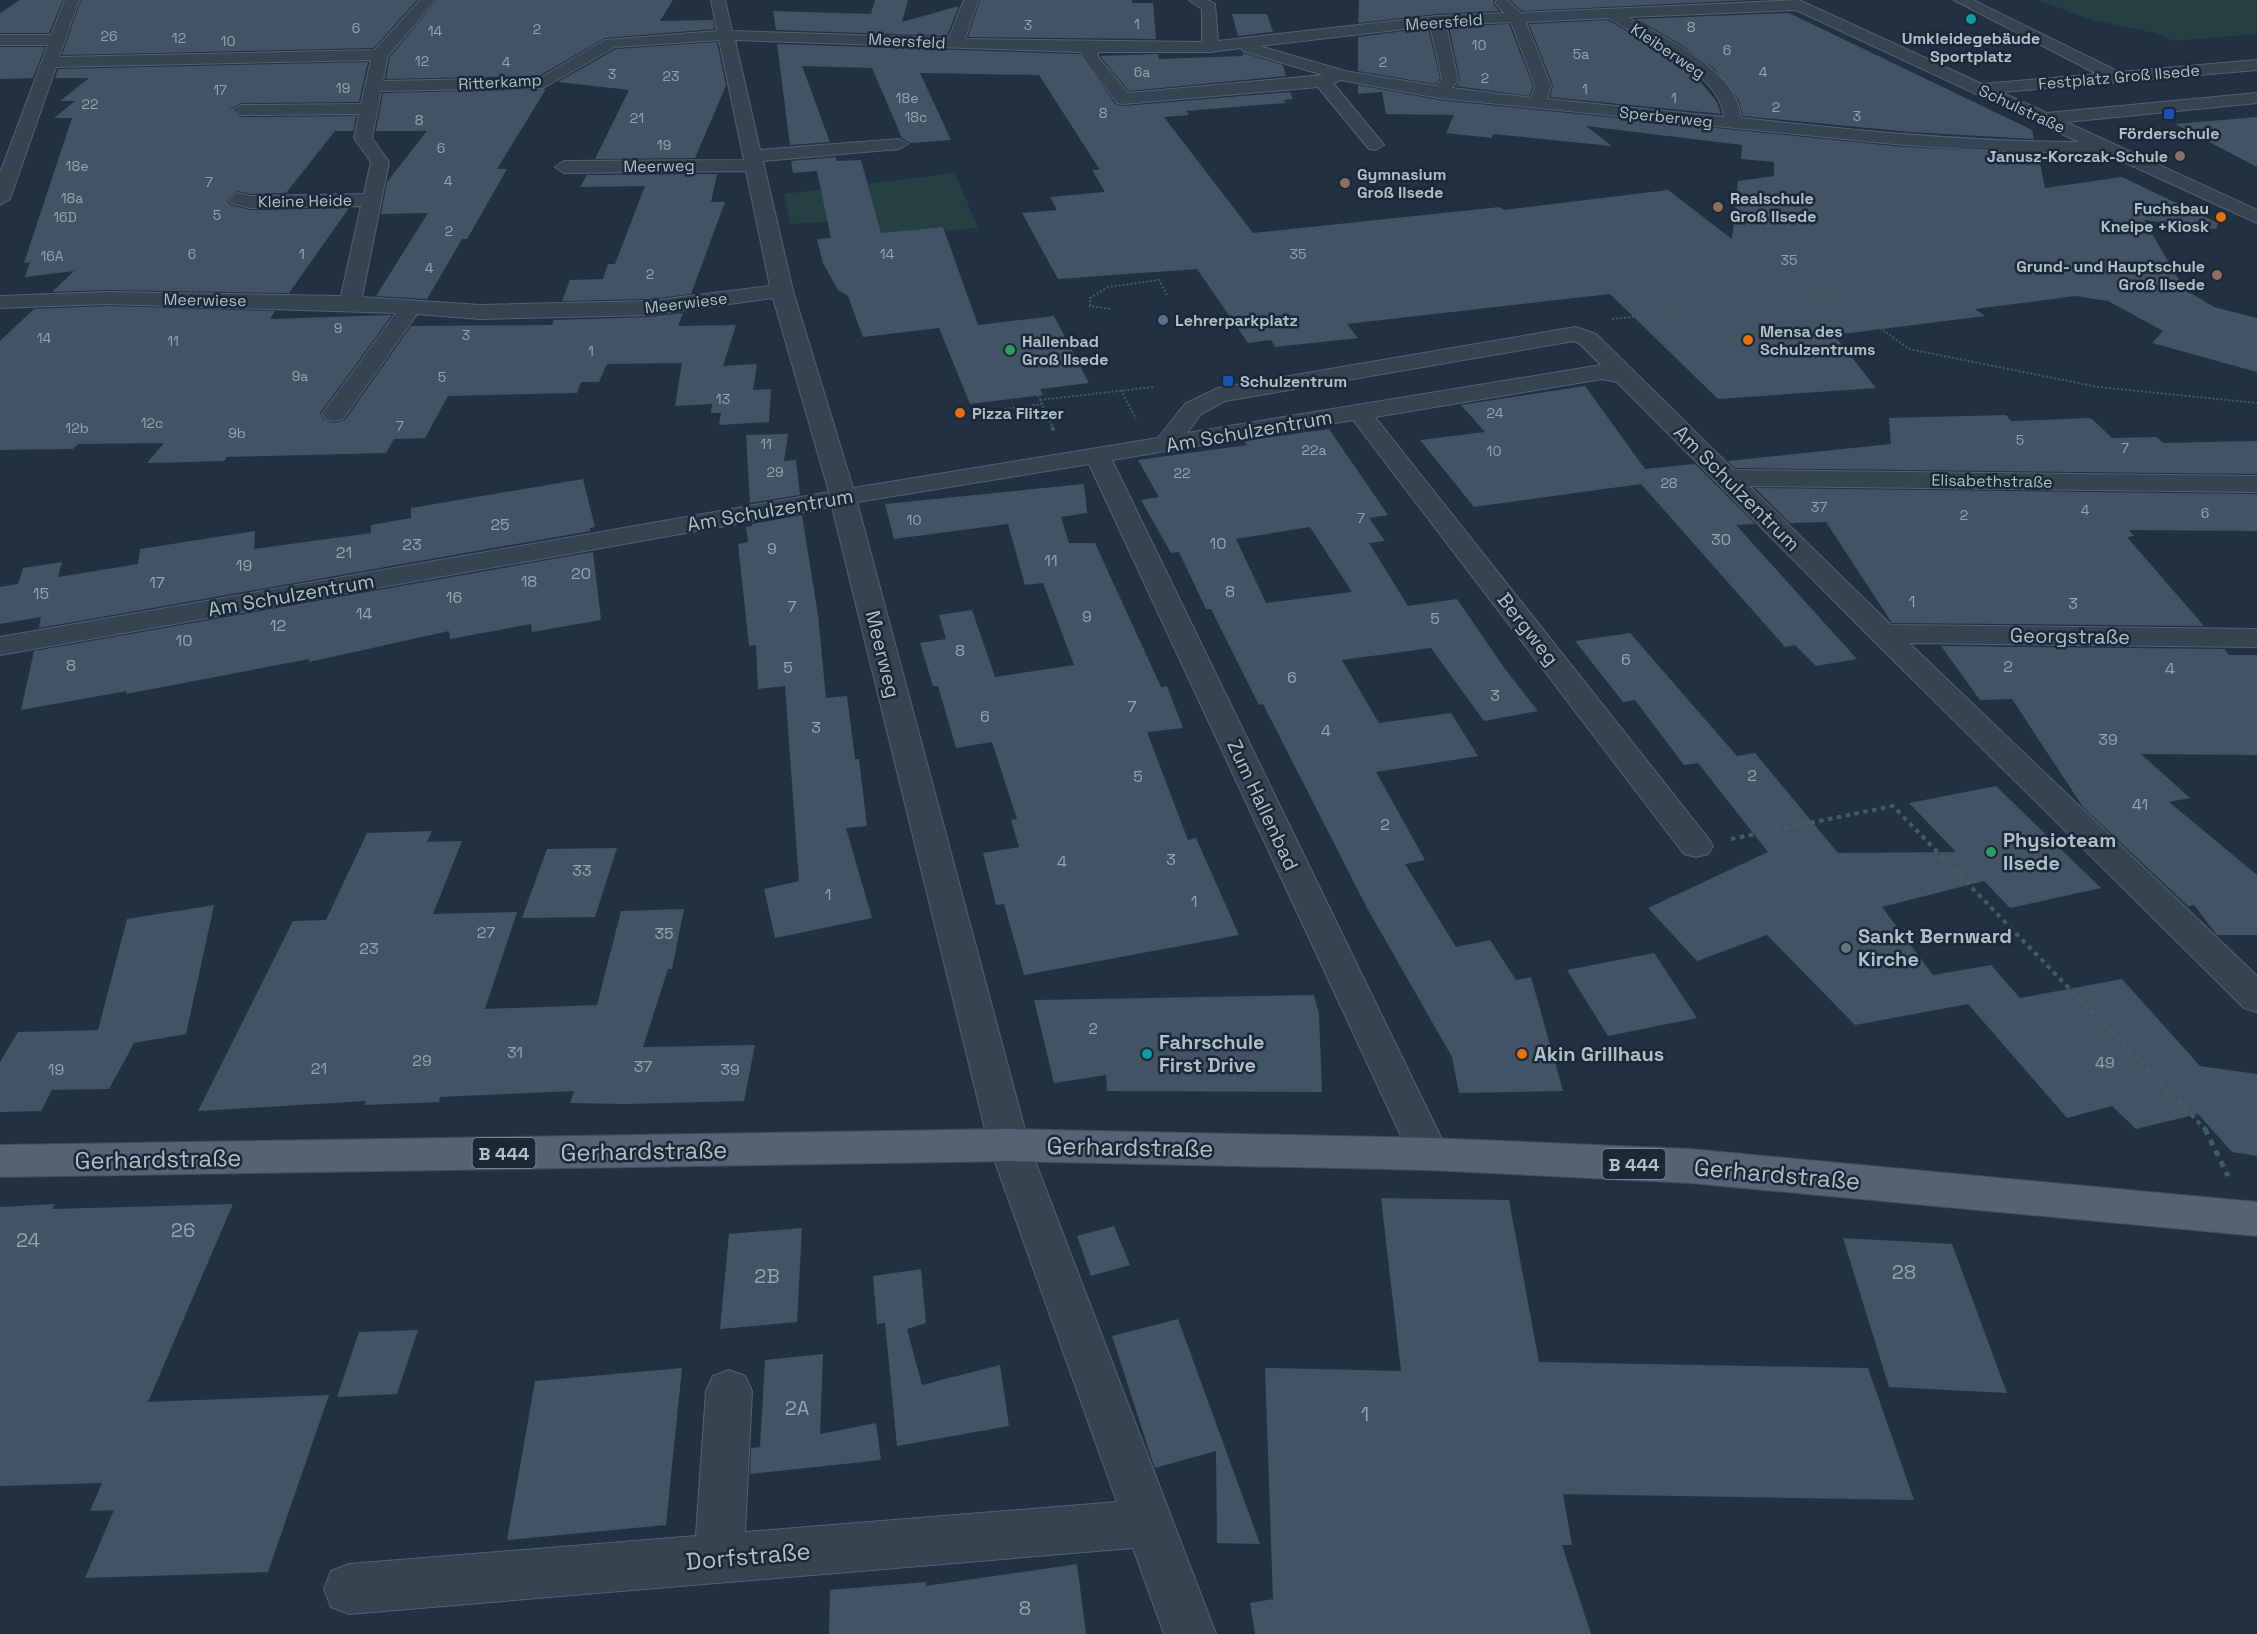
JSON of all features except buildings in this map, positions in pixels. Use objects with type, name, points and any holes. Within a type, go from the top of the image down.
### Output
[{"type":"main road","name":"Gerhardstraße","points":[[0,1161],[1009,1145],[1429,1154],[1690,1166],[2253,1218]]},
{"type":"street","points":[[0,199],[72,0]]},
{"type":"street","name":"Kleine Heide","points":[[350,303],[380,162],[363,138],[372,86],[380,55],[428,0]]},
{"type":"street","name":"Meerweg","points":[[718,0],[782,291],[843,496],[1009,1145]]},
{"type":"street","points":[[955,44],[971,0]]},
{"type":"street","points":[[1196,0],[1210,7],[1210,47]]},
{"type":"street","points":[[1498,0],[1517,17],[1542,86],[1537,104]]},
{"type":"street","points":[[1961,0],[2116,77]]},
{"type":"street","name":"Meersfeld","points":[[725,35],[1090,48],[1210,47],[1437,21],[1612,14],[1793,3]]},
{"type":"street","name":"Schulstraße","points":[[1793,3],[2257,218]]},
{"type":"street","name":"Kleiberweg","points":[[1612,14],[1676,53],[1718,86],[1730,102],[1733,123]]},
{"type":"street","points":[[1437,21],[1450,80],[1439,93]]},
{"type":"street","points":[[1090,48],[1090,57],[1123,99],[1322,81],[1344,64],[1345,30]]},
{"type":"street","name":"Ritterkamp","points":[[372,86],[543,83],[611,43],[725,35]]},
{"type":"street","points":[[0,40],[58,40]]},
{"type":"street","name":"Sperberweg","points":[[1238,44],[1344,64],[1439,93],[1957,144],[2100,147]]},
{"type":"street","points":[[51,63],[380,55]]},
{"type":"street","name":"Festplatz Groß Ilsede","points":[[1981,89],[2257,65]]},
{"type":"street","points":[[1322,81],[1375,145]]},
{"type":"street","name":"Festplatz Groß Ilsede","points":[[2044,119],[2257,98]]},
{"type":"street","points":[[241,110],[368,110]]},
{"type":"street","name":"Meerweg","points":[[564,167],[753,161],[899,144]]},
{"type":"street","points":[[2220,201],[2257,198]]},
{"type":"street","name":"Kleine Heide","points":[[238,199],[250,202],[372,200]]},
{"type":"street","name":"Meerwiese","points":[[0,302],[107,298],[350,303],[480,312],[649,308],[782,291]]},
{"type":"street","points":[[334,414],[410,308]]},
{"type":"street","points":[[1164,446],[1193,409],[1218,395],[1576,334],[1588,339],[1626,376]]},
{"type":"street","name":"Am Schulzentrum","points":[[0,646],[843,496],[1164,446],[1602,372],[1626,376],[1883,634],[2257,998]]},
{"type":"street","name":"Bergweg","points":[[1360,412],[1696,846]]},
{"type":"street","name":"Zum Hallenbad","points":[[1098,456],[1429,1154]]},
{"type":"street","name":"Elisabethstraße","points":[[1727,478],[2257,484]]},
{"type":"street","name":"Georgstraße","points":[[1883,634],[2257,638]]},
{"type":"street","points":[[1009,1145],[1190,1634]]},
{"type":"street","points":[[718,1559],[729,1391]]},
{"type":"street","name":"Dorfstraße","points":[[350,1589],[1147,1523]]},
{"type":"path","points":[[1110,309],[1090,306],[1090,298],[1108,286],[1159,280],[1167,295]]},
{"type":"path","points":[[1576,334],[1618,316],[1833,294],[1909,349],[2098,387],[2257,403]]},
{"type":"path","points":[[973,413],[1153,387]]},
{"type":"path","points":[[1121,390],[1138,422]]},
{"type":"path","points":[[1038,395],[1056,436]]},
{"type":"path","points":[[1696,846],[1893,806],[2206,1130],[2253,1218]]},
{"type":"green space","points":[[2037,0],[2257,0],[2257,34],[2173,41],[2155,33],[2092,20]]},
{"type":"green space","points":[[955,173],[978,228],[946,231],[944,227],[881,233],[877,219],[790,224],[784,194]]},
{"type":"place","name":"Umkleidegebäude Sportplatz","points":[[1971,19]]},
{"type":"place","name":"Förderschule","points":[[2169,114]]},
{"type":"place","name":"Janusz-Korczak-Schule","points":[[2180,156]]},
{"type":"place","name":"Gymnasium Groß Ilsede","points":[[1345,183]]},
{"type":"place","name":"Realschule Groß Ilsede","points":[[1718,207]]},
{"type":"place","name":"Fuchsbau Kneipe +Kiosk","points":[[2221,217]]},
{"type":"place","name":"Grund- und Hauptschule Groß Ilsede","points":[[2217,275]]},
{"type":"place","name":"Lehrerparkplatz","points":[[1163,320]]},
{"type":"place","name":"Mensa des Schulzentrums","points":[[1748,340]]},
{"type":"place","name":"Hallenbad Groß Ilsede","points":[[1010,350]]},
{"type":"place","name":"Schulzentrum","points":[[1228,381]]},
{"type":"place","name":"Pizza Flitzer","points":[[960,413]]},
{"type":"place","name":"Physioteam Ilsede","points":[[1991,852]]},
{"type":"place","name":"Sankt Bernward Kirche","points":[[1846,948]]},
{"type":"place","name":"Fahrschule First Drive","points":[[1147,1054]]},
{"type":"place","name":"Akin Grillhaus","points":[[1522,1054]]}]
